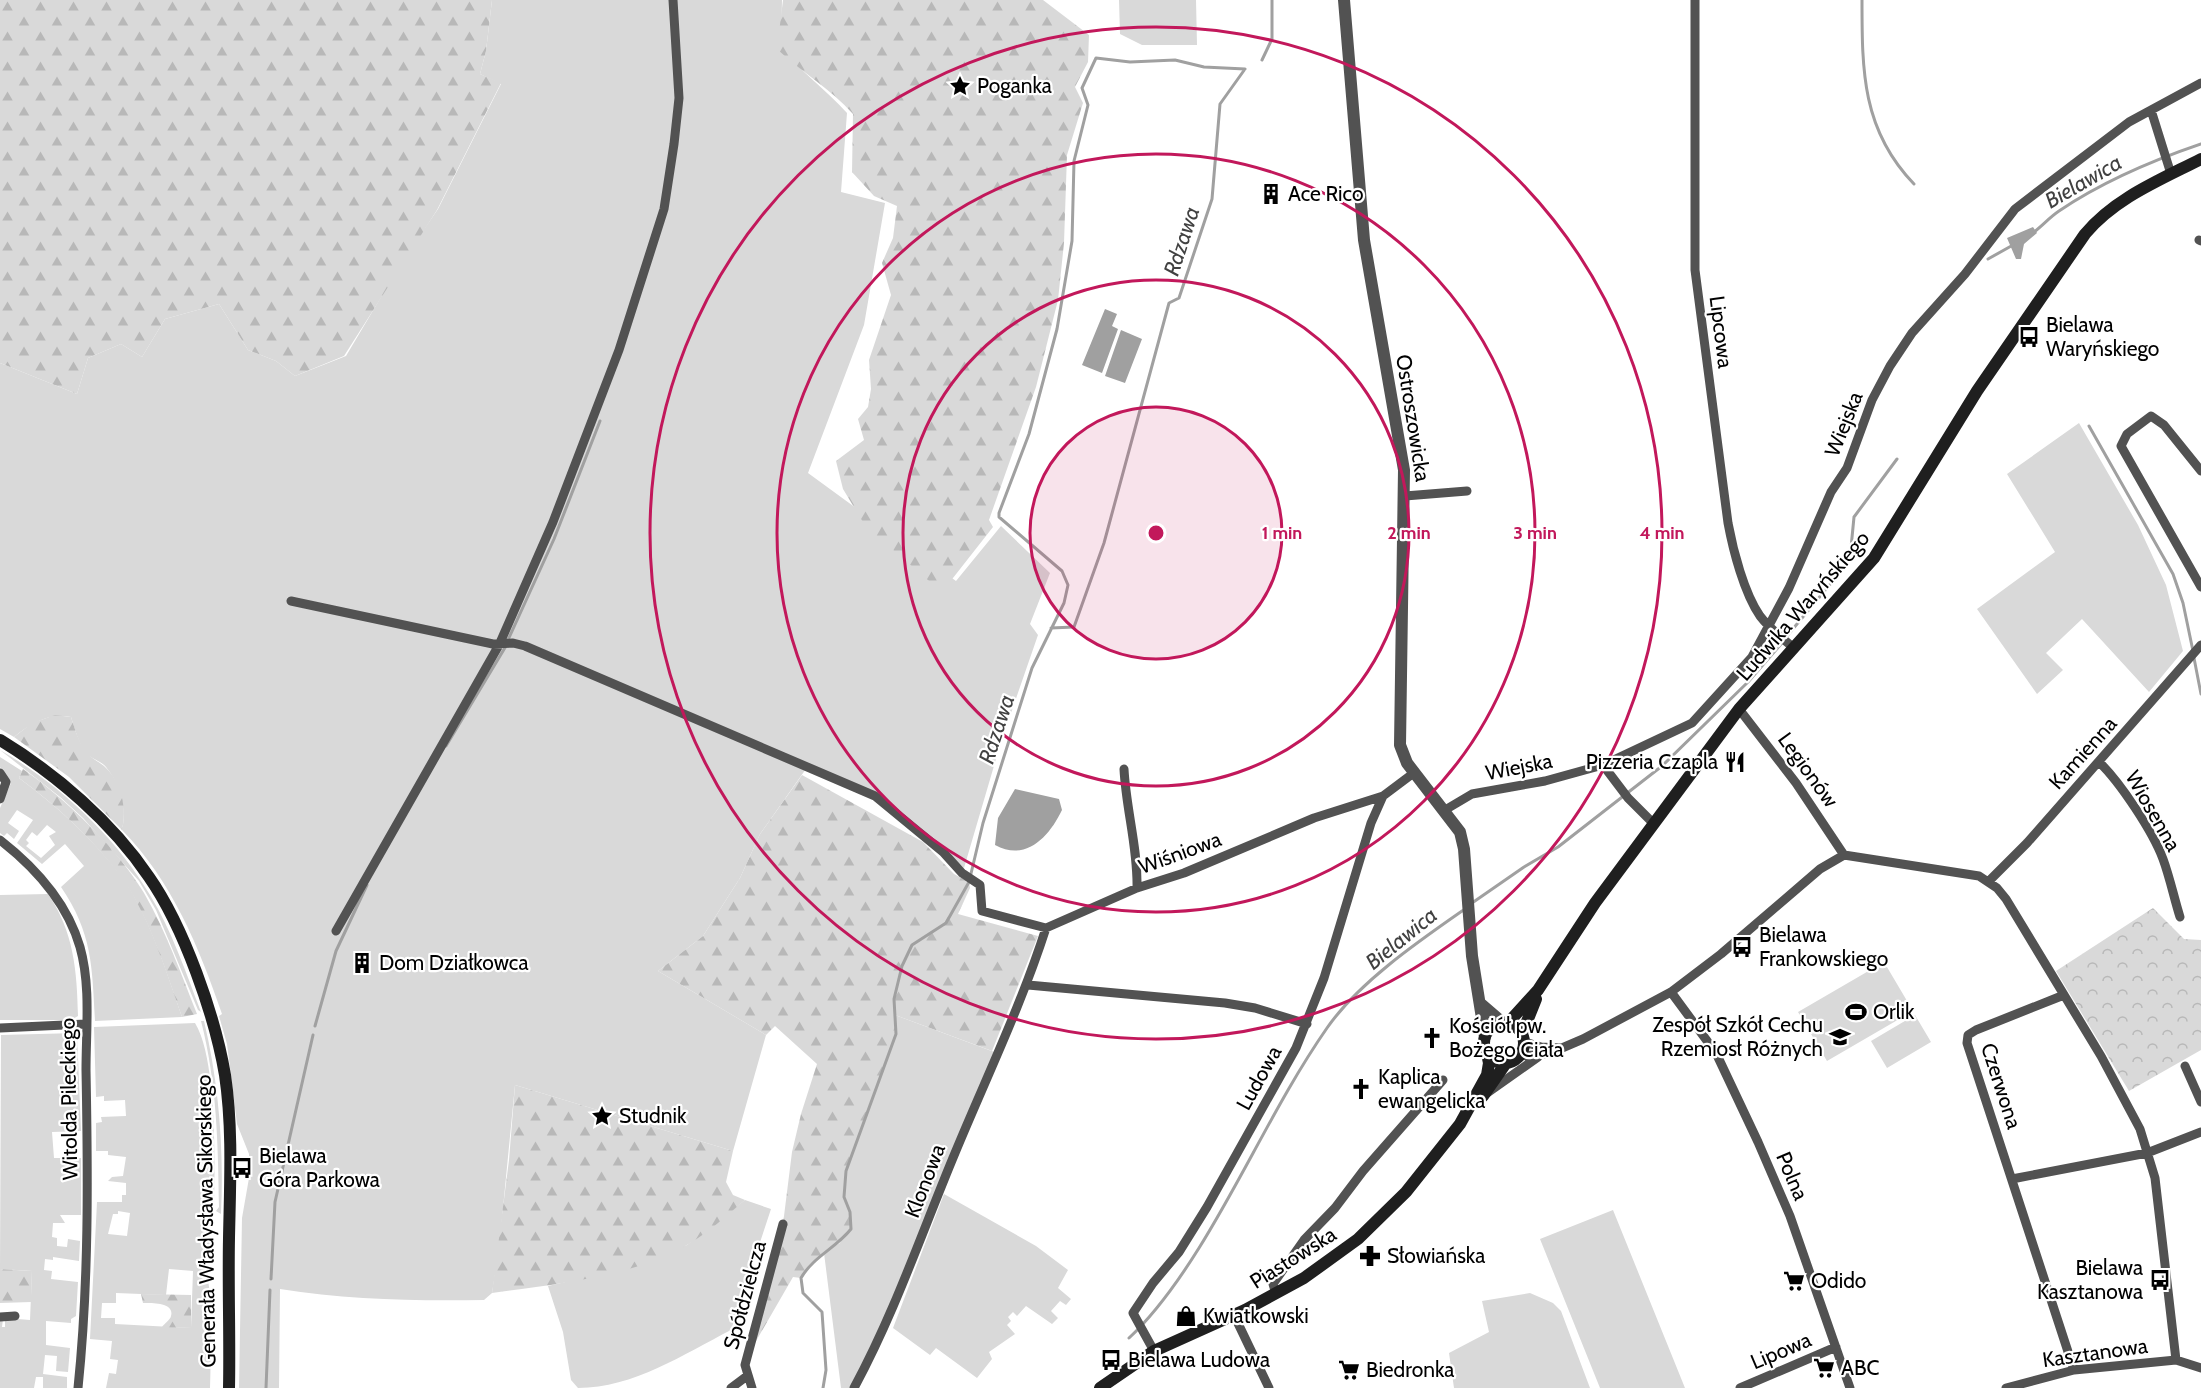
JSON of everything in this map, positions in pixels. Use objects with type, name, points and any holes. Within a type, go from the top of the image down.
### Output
[{"type":"main road","name":"Ludwika Waryńskiego","points":[[1505,1023],[1538,990],[1595,903],[1787,642],[1880,551],[1977,391],[2085,234],[2111,208],[2201,159]]},
{"type":"main road","name":"Generała Władysława Sikorskiego","points":[[0,740],[22,753],[75,796],[139,864],[163,901],[212,1014],[225,1078],[228,1131],[229,1388]]},
{"type":"main road","name":"Ludwika Waryńskiego","points":[[1524,1038],[1538,990]]},
{"type":"main road","points":[[1505,1023],[1524,1038],[1520,1056],[1506,1063],[1496,1061],[1487,1054],[1485,1037],[1492,1027],[1505,1023]]},
{"type":"main road","name":"Piastowska","points":[[1468,1113],[1487,1075],[1489,1064],[1487,1054]]},
{"type":"main road","name":"Piastowska","points":[[1100,1388],[1154,1351],[1276,1294],[1327,1264],[1379,1219],[1416,1180],[1484,1095],[1506,1063]]},
{"type":"street","points":[[336,932],[499,645],[553,522],[619,350],[664,209],[679,98],[673,0]]},
{"type":"street","name":"Ostroszowicka","points":[[1344,0],[1364,240],[1376,318],[1403,451],[1405,496],[1399,721],[1403,755],[1461,832],[1468,924],[1485,1037]]},
{"type":"street","name":"Lipcowa","points":[[1695,0],[1697,296],[1731,541],[1755,607],[1768,625],[1787,642]]},
{"type":"street","name":"Wiejska","points":[[1444,810],[1472,794],[1545,781],[1603,765],[1692,723],[1752,657],[1794,579],[1831,492],[1847,468],[1872,400],[1890,366],[1912,333],[1965,274],[2015,209],[2128,122],[2201,83]]},
{"type":"street","points":[[2151,110],[2171,174]]},
{"type":"street","points":[[2201,471],[2157,419],[2151,416],[2127,434],[2121,446],[2201,587]]},
{"type":"street","points":[[1405,496],[1467,491]]},
{"type":"street","points":[[291,602],[499,645],[513,643],[525,646],[875,796],[944,852],[966,875],[980,885],[979,904],[985,914],[1046,928]]},
{"type":"street","name":"Kamienna","points":[[1989,881],[2027,843],[2201,645]]},
{"type":"street","name":"Legionów","points":[[1739,709],[1802,792],[1844,855]]},
{"type":"street","name":"Wiosenna","points":[[2099,762],[2109,772],[2154,841],[2163,859],[2180,917]]},
{"type":"street","points":[[1603,765],[1628,798],[1653,823]]},
{"type":"street","points":[[1124,769],[1125,798],[1138,862],[1137,888]]},
{"type":"street","points":[[0,772],[6,782],[0,799]]},
{"type":"street","name":"Wiśniowa","points":[[1046,928],[1137,888],[1184,873],[1314,818],[1383,796],[1415,772]]},
{"type":"street","name":"Ludowa","points":[[1154,1351],[1133,1313],[1153,1283],[1179,1252],[1207,1208],[1282,1076],[1307,1024],[1324,978],[1371,823],[1383,796]]},
{"type":"street","name":"Witolda Pileckiego","points":[[0,840],[33,867],[54,893],[71,923],[85,971],[89,1216],[78,1388]]},
{"type":"street","points":[[1520,1056],[1539,1057],[1563,1048],[1671,992],[1736,941],[1820,869],[1844,855],[1965,873],[1989,881],[2006,899],[2126,1100],[2147,1153],[2155,1178],[2176,1360]]},
{"type":"street","name":"Klonowa","points":[[854,1388],[888,1323],[969,1118],[1028,985],[1046,928]]},
{"type":"street","points":[[1028,985],[1225,1002],[1255,1008],[1307,1024]]},
{"type":"street","name":"Polna","points":[[1671,992],[1716,1053],[1758,1142],[1790,1216],[1850,1388]]},
{"type":"street","name":"Czerwona","points":[[2064,995],[1968,1035],[1967,1043],[2074,1370]]},
{"type":"street","points":[[1480,1003],[1505,1023]]},
{"type":"street","points":[[0,1028],[86,1024]]},
{"type":"street","points":[[1524,1038],[1541,1047],[1563,1048]]},
{"type":"street","name":"Piastowska","points":[[1484,1095],[1539,1057]]},
{"type":"street","points":[[2185,1066],[2201,1102]]},
{"type":"street","points":[[1276,1294],[1273,1284],[1304,1240],[1335,1208],[1370,1163],[1443,1080]]},
{"type":"street","points":[[2012,1179],[2147,1153],[2201,1132]]},
{"type":"street","name":"Spółdzielcza","points":[[747,1376],[745,1365],[783,1224]]},
{"type":"street","points":[[1234,1315],[1269,1388]]},
{"type":"street","points":[[0,1317],[15,1316]]},
{"type":"street","name":"Lipowa","points":[[1740,1388],[1836,1347]]},
{"type":"street","name":"Kasztanowa","points":[[2006,1388],[2074,1370],[2176,1360],[2201,1368]]},
{"type":"street","name":"Kasztanowa","points":[[2189,1364],[2201,1362]]},
{"type":"street","points":[[731,1388],[747,1376],[752,1388]]},
{"type":"green space","points":[[0,0],[492,0],[486,51],[480,74],[501,83],[437,210],[344,356],[295,376],[276,361],[248,350],[219,304],[165,319],[142,357],[121,344],[88,358],[77,394],[0,363]]},
{"type":"green space","points":[[492,0],[782,0],[781,49],[847,113],[841,192],[885,203],[864,325],[808,473],[956,581],[1001,526],[1050,573],[1030,624],[1038,635],[1001,742],[964,868],[883,802],[808,766],[760,834],[740,878],[703,936],[658,971],[766,1035],[733,1151],[515,1085],[499,1249],[492,1293],[484,1300],[408,1300],[331,1296],[280,1289],[279,1388],[239,1388],[242,1218],[249,1178],[249,1154],[237,1124],[227,1044],[219,1016],[222,1014],[204,964],[170,893],[140,850],[122,830],[123,805],[115,781],[104,765],[86,753],[71,717],[55,716],[41,720],[14,737],[0,729],[0,363],[77,394],[88,358],[121,344],[142,357],[165,319],[219,304],[248,350],[276,361],[295,376],[346,356],[403,260],[438,209],[501,84],[480,74],[486,51]]},
{"type":"green space","points":[[783,0],[1043,0],[1089,35],[1088,62],[1075,87],[1083,103],[1067,155],[1064,243],[1058,300],[1036,387],[989,520],[993,527],[942,592],[866,527],[843,489],[836,461],[864,440],[858,419],[868,407],[871,389],[869,360],[891,295],[882,263],[893,238],[897,206],[874,196],[852,172],[853,114],[777,49]]},
{"type":"green space","points":[[1119,0],[1196,0],[1197,45],[1142,45],[1120,34]]},
{"type":"green space","points":[[2079,423],[2138,525],[2166,585],[2183,651],[2149,692],[2082,619],[2046,653],[2063,670],[2037,694],[1977,609],[2055,552],[2007,474]]},
{"type":"green space","points":[[55,715],[71,717],[83,747],[90,756],[110,772],[115,780],[122,796],[124,813],[122,830],[69,777],[14,737],[32,723]]},
{"type":"green space","points":[[0,750],[43,778],[84,813],[103,832],[136,873],[165,923],[201,1012],[198,1010],[156,910],[139,881],[83,818]]},
{"type":"green space","points":[[0,757],[22,771],[19,778],[74,824],[122,877],[149,926],[182,1017],[95,1021],[91,968],[85,936],[72,904],[61,887],[84,866],[65,844],[42,864],[17,843],[33,820],[17,810],[8,823],[19,831],[14,839],[7,833],[4,836],[0,833],[0,808],[11,783],[0,767]],"holes":[[[47,825],[56,832],[49,836],[55,845],[41,858],[26,846],[29,843],[26,840],[32,832],[37,836]]]},
{"type":"green space","points":[[23,769],[56,794],[90,825],[133,876],[159,922],[197,1014],[182,1017],[148,926],[121,877],[99,849],[74,824],[19,778]]},
{"type":"green space","points":[[802,775],[923,842],[954,874],[969,882],[970,888],[958,914],[1038,936],[992,1051],[895,1015],[896,1034],[846,1171],[844,1197],[850,1212],[851,1229],[812,1264],[801,1278],[793,1277],[748,1355],[783,1224],[792,1152],[801,1114],[817,1064],[775,1026],[766,1035],[658,971],[703,936],[740,878],[760,834]]},
{"type":"green space","points":[[48,894],[57,908],[69,937],[77,983],[78,1016],[71,1020],[0,1020],[0,895]]},
{"type":"green space","points":[[2153,908],[2184,939],[2201,940],[2201,1050],[2129,1091],[2056,971]]},
{"type":"green space","name":"Orlik","points":[[1884,962],[1913,1011],[1827,1061],[1798,1012]]},
{"type":"green space","points":[[895,1015],[997,1053],[854,1388],[841,1388],[824,1253],[840,1243],[850,1212],[844,1197],[846,1171],[859,1138]]},
{"type":"green space","points":[[1915,1015],[1931,1042],[1887,1068],[1871,1041]]},
{"type":"green space","points":[[201,1021],[204,1021],[217,1093],[222,1165],[221,1214],[216,1211],[219,1207],[219,1183],[213,1090]]},
{"type":"green space","points":[[195,1023],[202,1039],[211,1085],[214,1139],[214,1207],[212,1209],[208,1280],[212,1307],[210,1388],[106,1388],[109,1373],[116,1374],[118,1360],[110,1359],[112,1341],[90,1339],[97,1202],[122,1202],[122,1195],[126,1195],[126,1183],[108,1181],[112,1177],[123,1176],[126,1157],[108,1155],[108,1151],[96,1151],[96,1123],[102,1122],[101,1117],[126,1116],[125,1100],[104,1101],[104,1096],[96,1097],[94,1027]],"holes":[[[118,1211],[130,1213],[127,1236],[108,1234],[113,1214],[118,1214]],[[169,1269],[193,1271],[191,1328],[115,1324],[115,1318],[101,1318],[102,1303],[116,1303],[116,1293],[166,1295]]]},
{"type":"green space","points":[[77,1033],[81,1131],[52,1132],[54,1158],[81,1158],[81,1215],[60,1215],[65,1223],[53,1223],[52,1237],[57,1238],[57,1246],[67,1247],[68,1239],[80,1241],[79,1261],[53,1257],[53,1260],[45,1259],[44,1270],[52,1271],[51,1279],[78,1282],[76,1316],[71,1319],[71,1323],[46,1321],[46,1345],[70,1348],[68,1372],[56,1371],[57,1356],[45,1355],[43,1374],[67,1377],[67,1388],[43,1388],[43,1377],[36,1377],[34,1388],[0,1388],[0,1319],[3,1319],[2,1327],[5,1327],[5,1318],[30,1320],[32,1271],[0,1269],[1,1035]]},
{"type":"green space","points":[[515,1085],[733,1151],[726,1182],[733,1195],[745,1200],[695,1240],[666,1256],[592,1278],[492,1293],[509,1160]]},
{"type":"green space","points":[[944,1194],[1036,1246],[1068,1270],[1058,1288],[1071,1299],[1066,1305],[1060,1301],[1051,1311],[1058,1318],[1052,1324],[1026,1306],[1017,1316],[1013,1312],[1008,1317],[1011,1321],[1007,1325],[1015,1334],[989,1352],[992,1359],[977,1378],[936,1348],[930,1355],[893,1328]]},
{"type":"green space","points":[[745,1200],[771,1209],[731,1330],[638,1376],[598,1386],[578,1388],[571,1380],[563,1332],[548,1286],[640,1265],[687,1245]]},
{"type":"green space","points":[[1613,1210],[1685,1388],[1600,1388],[1540,1239]]},
{"type":"green space","points":[[0,1269],[32,1271],[31,1302],[0,1303]]},
{"type":"green space","points":[[1530,1293],[1553,1303],[1561,1311],[1590,1388],[1454,1388],[1449,1353],[1489,1332],[1482,1301]]},
{"type":"green space","points":[[141,1294],[191,1295],[191,1328],[162,1327],[171,1317],[171,1311],[161,1304],[143,1303]]},
{"type":"shaded area","points":[[2033,227],[2037,233],[2024,244],[2021,259],[2016,259],[2007,238]]},
{"type":"shaded area","points":[[1105,309],[1117,314],[1112,326],[1118,329],[1102,373],[1082,365]]},
{"type":"shaded area","points":[[1121,330],[1142,339],[1125,383],[1105,376]]},
{"type":"shaded area","points":[[1015,789],[1059,799],[1062,810],[1043,837],[1026,849],[1017,850],[995,845],[998,818]]},
{"type":"waterway","name":"Rdzawa","points":[[1262,60],[1272,39],[1272,0]]},
{"type":"waterway","points":[[1862,0],[1863,51],[1868,98],[1884,142],[1897,164],[1914,184]]},
{"type":"waterway","name":"Rdzawa","points":[[823,1388],[826,1370],[822,1312],[803,1293],[801,1278],[812,1264],[851,1229],[850,1212],[844,1197],[846,1171],[896,1034],[894,999],[902,966],[912,945],[946,923],[969,882],[983,823],[1032,668],[1064,603],[1068,585],[1062,571],[999,517],[999,513],[1029,434],[1057,329],[1072,241],[1074,161],[1088,105],[1082,88],[1096,58],[1130,62],[1175,60],[1204,67],[1245,69]]},
{"type":"waterway","name":"Rdzawa","points":[[1051,628],[1074,627],[1104,543],[1169,303],[1179,298],[1212,199],[1220,104],[1245,69]]},
{"type":"waterway","name":"Bielawica","points":[[2034,232],[2075,200],[2145,165],[2201,144]]},
{"type":"waterway","name":"Bielawica","points":[[1988,259],[2013,245]]},
{"type":"waterway","points":[[508,640],[554,539],[600,421]]},
{"type":"waterway","points":[[2089,426],[2173,574],[2183,603],[2193,651]]},
{"type":"waterway","name":"Bielawica","points":[[1787,636],[1847,564],[1850,558],[1854,517],[1897,459]]},
{"type":"waterway","name":"Bielawica","points":[[1472,903],[1558,847],[1662,766],[1748,682],[1782,643]]},
{"type":"waterway","points":[[446,746],[506,646]]},
{"type":"waterway","points":[[2194,658],[2201,694]]},
{"type":"waterway","points":[[315,1026],[336,951],[367,885]]},
{"type":"waterway","name":"Bielawica","points":[[1129,1338],[1158,1307],[1191,1260],[1293,1081],[1340,1011],[1391,963],[1465,909]]},
{"type":"waterway","points":[[271,1279],[275,1202],[313,1035]]},
{"type":"waterway","points":[[266,1388],[270,1290]]},
{"type":"place","name":"Poganka","points":[[960,86]]},
{"type":"place","name":"Ace Rico","points":[[1271,194]]},
{"type":"place","name":"Bielawa Waryńskiego","points":[[2029,337]]},
{"type":"place","name":"Pizzeria Czapla","points":[[1735,762]]},
{"type":"place","name":"Bielawa Frankowskiego","points":[[1742,947]]},
{"type":"place","name":"Dom Działkowca","points":[[362,963]]},
{"type":"place","name":"Orlik","points":[[1856,1012]]},
{"type":"place","name":"Zespół Szkół Cechu Rzemiosł Różnych","points":[[1840,1037]]},
{"type":"place","name":"Kościół pw. Bożego Ciała","points":[[1432,1038]]},
{"type":"place","name":"Kaplica ewangelicka","points":[[1361,1089]]},
{"type":"place","name":"Studnik","points":[[602,1116]]},
{"type":"place","name":"Bielawa Góra Parkowa","points":[[242,1168]]},
{"type":"place","name":"Słowiańska","points":[[1370,1256]]},
{"type":"place","name":"Bielawa Kasztanowa","points":[[2160,1280]]},
{"type":"place","name":"Odido","points":[[1794,1281]]},
{"type":"place","name":"Kwiatkowski","points":[[1186,1316]]},
{"type":"place","name":"Bielawa Ludowa","points":[[1111,1360]]},
{"type":"place","name":"ABC","points":[[1824,1368]]},
{"type":"place","name":"Biedronka","points":[[1349,1370]]}]
